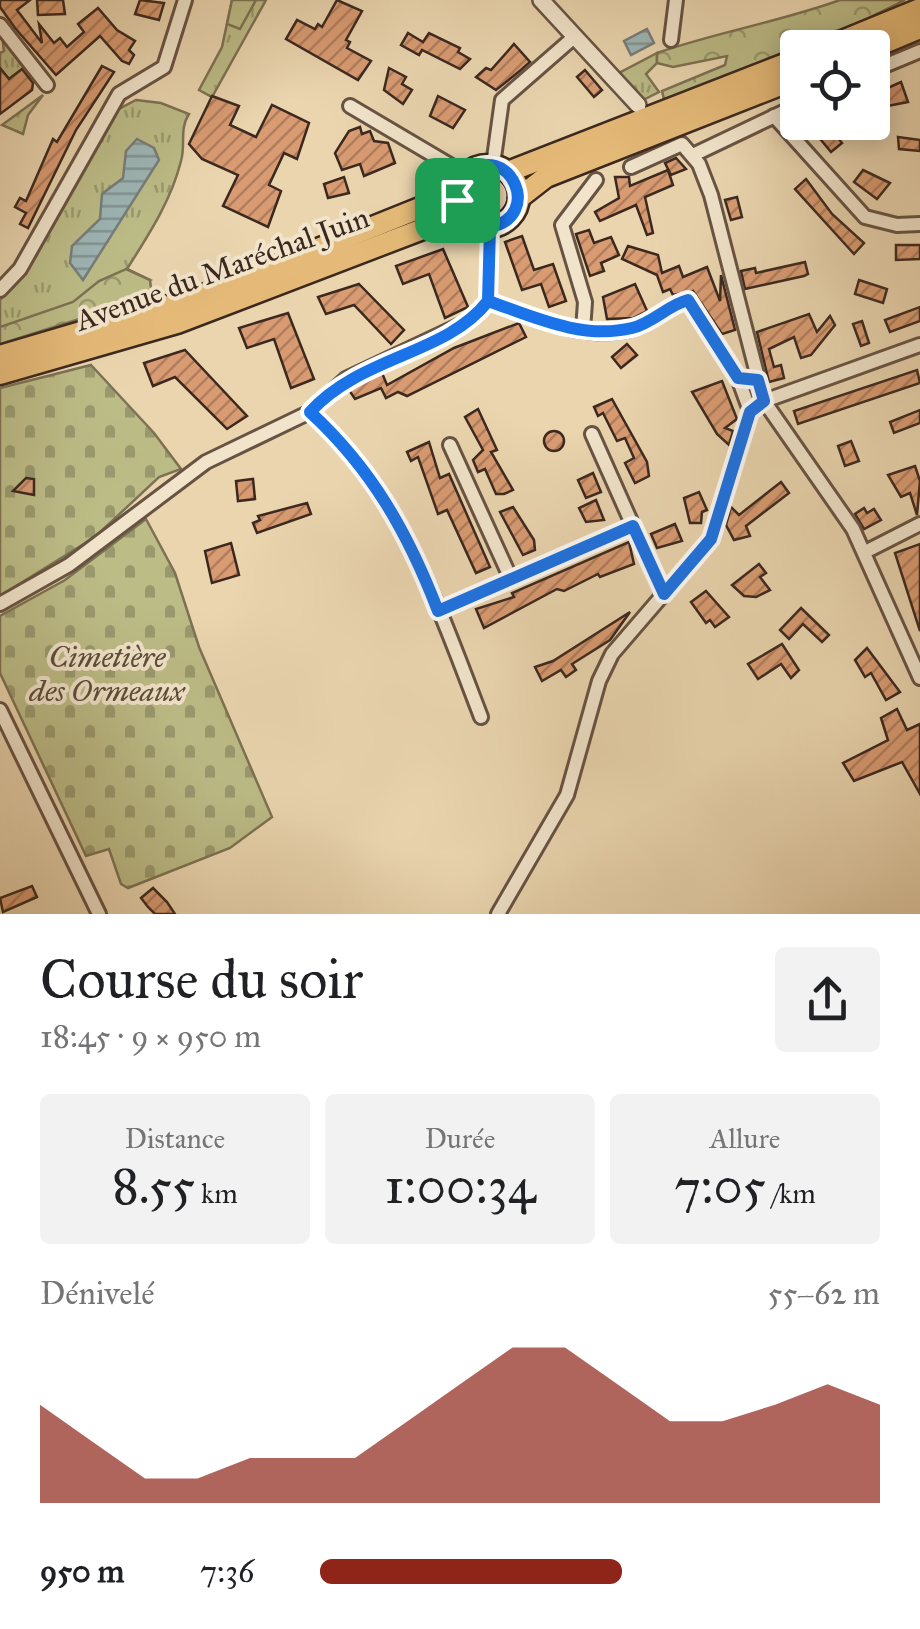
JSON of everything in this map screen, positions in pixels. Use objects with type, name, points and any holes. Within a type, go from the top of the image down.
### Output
[{"type":"main road","points":[[869,30],[920,9]]},
{"type":"main road","points":[[890,40],[920,28]]},
{"type":"main road","points":[[780,65],[461,183],[462,214],[474,224],[490,227],[510,218],[520,198],[546,178],[780,85]]},
{"type":"main road","points":[[500,168],[520,198]]},
{"type":"main road","name":"Avenue du Maréchal Juin","points":[[0,356],[196,298],[461,183]]},
{"type":"main road","name":"Avenue du Maréchal Juin","points":[[0,374],[177,323],[462,214]]},
{"type":"street","points":[[0,290],[20,269],[120,94],[164,67],[185,0]]},
{"type":"street","points":[[541,0],[638,105]]},
{"type":"street","points":[[672,40],[676,0]]},
{"type":"street","points":[[0,26],[47,85]]},
{"type":"street","points":[[500,168],[502,100],[574,38]]},
{"type":"street","points":[[890,64],[920,51]]},
{"type":"street","points":[[350,106],[461,183]]},
{"type":"street","points":[[694,155],[780,113]]},
{"type":"street","points":[[774,116],[865,218],[897,225],[920,224]]},
{"type":"street","points":[[631,167],[682,144],[694,155],[718,217],[764,401],[839,506],[865,552],[920,678]]},
{"type":"street","points":[[583,330],[585,302],[562,225],[596,180]]},
{"type":"street","points":[[0,604],[69,565],[195,469],[310,412],[346,379],[460,328],[488,301],[490,227]]},
{"type":"street","points":[[488,301],[583,330],[632,328],[688,300],[738,378],[750,412]]},
{"type":"street","points":[[498,914],[567,795],[599,681],[612,654],[711,539],[750,412],[764,401],[920,345]]},
{"type":"street","points":[[738,378],[758,380]]},
{"type":"street","points":[[310,412],[363,466],[391,506],[481,717]]},
{"type":"street","points":[[592,434],[664,594]]},
{"type":"street","points":[[450,445],[511,579]]},
{"type":"street","points":[[865,552],[920,524]]},
{"type":"street","points":[[438,611],[633,526]]},
{"type":"street","points":[[0,710],[99,914]]},
{"type":"green space","points":[[232,0],[266,0],[212,97],[199,90],[222,47]]},
{"type":"green space","points":[[232,0],[256,0],[240,29],[227,24]]},
{"type":"green space","points":[[840,0],[905,0],[844,30],[780,30],[780,58],[665,103],[662,91],[725,65],[727,56],[673,67],[657,63],[657,53]]},
{"type":"green space","points":[[2,35],[24,68],[9,79],[0,68]]},
{"type":"green space","points":[[657,53],[657,63],[646,74],[659,92],[641,101],[619,73]]},
{"type":"green space","points":[[43,95],[28,115],[23,134],[2,125]]},
{"type":"green space","points":[[136,100],[161,103],[189,114],[184,125],[181,161],[171,190],[127,269],[150,280],[0,344],[0,300],[20,279],[117,110]]},
{"type":"green space","points":[[126,269],[150,280],[152,296],[0,344],[0,327],[73,302],[99,281]]},
{"type":"green space","name":"Cimetière des Ormeaux","points":[[91,365],[154,433],[181,469],[159,477],[95,537],[0,596],[0,388]]},
{"type":"green space","name":"Cimetière des Ormeaux","points":[[146,519],[175,573],[199,647],[272,817],[230,848],[128,888],[121,884],[109,849],[86,856],[0,673],[0,616],[65,580]]},
{"type":"water","points":[[647,29],[654,43],[631,55],[624,41]]},
{"type":"water","points":[[137,139],[154,148],[159,160],[83,280],[70,263],[72,246],[100,219],[102,194],[123,178],[126,151]]},
{"type":"building","points":[[0,0],[30,0],[17,10],[42,43],[39,24],[54,43],[60,38],[67,47],[84,32],[78,24],[98,8],[117,30],[135,41],[129,50],[134,55],[129,64],[122,61],[100,36],[56,75],[15,28],[0,7]]},
{"type":"building","points":[[37,0],[63,0],[65,14],[38,15]]},
{"type":"building","points":[[140,0],[164,3],[159,20],[135,14]]},
{"type":"building","points":[[337,0],[362,11],[346,40],[350,42],[347,48],[371,61],[358,80],[286,39],[297,20],[315,29],[318,24],[322,27]]},
{"type":"building","points":[[408,33],[423,42],[429,33],[460,48],[458,52],[470,59],[460,69],[422,50],[419,55],[401,45]]},
{"type":"building","points":[[514,44],[530,62],[521,70],[496,90],[476,77],[486,68],[491,70]]},
{"type":"building","points":[[102,66],[114,72],[76,130],[28,228],[20,224],[26,213],[15,207],[20,198],[26,201],[53,139],[57,142]]},
{"type":"building","points":[[0,68],[9,79],[22,69],[33,83],[32,90],[0,114]]},
{"type":"building","points":[[389,68],[406,77],[402,84],[412,90],[403,104],[384,90]]},
{"type":"building","points":[[585,70],[602,90],[594,97],[577,77]]},
{"type":"building","points":[[901,82],[908,102],[890,106],[890,87]]},
{"type":"building","points":[[212,96],[239,106],[230,125],[256,137],[272,105],[309,123],[297,159],[284,153],[269,185],[281,191],[268,227],[223,206],[238,175],[202,159],[189,144]]},
{"type":"building","points":[[438,96],[465,110],[453,128],[430,116]]},
{"type":"building","points":[[360,127],[362,134],[370,131],[374,141],[388,143],[395,163],[364,176],[360,164],[342,170],[335,153],[349,131]]},
{"type":"building","points":[[898,137],[920,140],[920,151],[899,149]]},
{"type":"building","points":[[821,140],[840,140],[842,143],[831,152]]},
{"type":"building","points":[[676,158],[686,169],[671,175],[665,163]]},
{"type":"building","points":[[668,170],[673,185],[645,197],[653,233],[647,235],[636,205],[600,221],[595,212],[619,198],[615,177],[629,177],[630,186]]},
{"type":"building","points":[[863,170],[890,183],[877,199],[854,182]]},
{"type":"building","points":[[344,177],[349,193],[328,198],[324,184]]},
{"type":"building","points":[[806,179],[832,214],[864,243],[854,254],[795,189]]},
{"type":"building","points":[[737,197],[742,217],[731,220],[725,200]]},
{"type":"building","points":[[589,230],[594,243],[611,237],[619,255],[601,263],[604,271],[590,276],[576,234]]},
{"type":"building","points":[[522,236],[534,270],[553,264],[566,301],[549,307],[541,284],[522,290],[505,242]]},
{"type":"building","points":[[896,245],[920,245],[920,259],[896,260]]},
{"type":"building","points":[[628,246],[658,255],[662,273],[679,266],[683,277],[707,267],[720,301],[721,275],[735,330],[722,334],[693,291],[673,295],[670,289],[663,292],[657,275],[622,259]]},
{"type":"building","points":[[443,249],[468,307],[445,318],[429,274],[403,284],[396,266]]},
{"type":"building","points":[[805,262],[808,274],[804,276],[745,289],[741,271],[755,268],[756,273]]},
{"type":"building","points":[[859,280],[887,289],[883,303],[855,294]]},
{"type":"building","points":[[359,284],[404,330],[391,344],[354,305],[326,314],[318,297]]},
{"type":"building","points":[[635,284],[647,311],[633,318],[607,319],[603,297]]},
{"type":"building","points":[[920,307],[920,321],[890,332],[885,320]]},
{"type":"building","points":[[288,313],[314,379],[291,388],[274,339],[247,348],[239,328]]},
{"type":"building","points":[[809,314],[817,332],[830,316],[835,325],[811,355],[801,358],[794,337],[769,349],[774,367],[781,365],[784,378],[769,382],[757,332]]},
{"type":"building","points":[[862,321],[869,343],[861,346],[853,324]]},
{"type":"building","points":[[519,323],[526,337],[407,396],[398,392],[386,398],[381,388],[355,399],[349,390],[382,373],[387,385],[454,348]]},
{"type":"building","points":[[627,344],[637,355],[621,368],[612,357]]},
{"type":"building","points":[[185,350],[247,416],[227,429],[175,377],[153,386],[144,363]]},
{"type":"building","points":[[917,370],[920,383],[798,424],[794,411]]},
{"type":"building","points":[[722,381],[737,419],[725,428],[733,431],[729,445],[717,434],[692,392]]},
{"type":"building","points":[[612,399],[647,462],[649,476],[635,483],[625,463],[634,458],[625,438],[617,441],[603,413],[598,416],[594,407]]},
{"type":"building","points":[[478,409],[497,450],[491,452],[513,490],[504,494],[496,494],[485,469],[478,472],[473,460],[483,450],[465,417]]},
{"type":"building","points":[[920,410],[920,423],[894,433],[890,422]]},
{"type":"building","points":[[554,431],[564,441],[554,451],[544,441]]},
{"type":"building","points":[[851,441],[859,461],[845,466],[838,446]]},
{"type":"building","points":[[429,442],[440,478],[449,474],[490,567],[476,573],[447,510],[438,514],[418,457],[411,461],[407,452]]},
{"type":"building","points":[[915,466],[920,481],[917,515],[910,493],[901,497],[888,475]]},
{"type":"building","points":[[593,473],[601,492],[586,498],[578,480]]},
{"type":"building","points":[[26,478],[34,479],[34,495],[13,491]]},
{"type":"building","points":[[253,479],[255,499],[238,501],[236,481]]},
{"type":"building","points":[[781,482],[789,493],[746,526],[750,536],[734,540],[726,525],[731,507],[739,515]]},
{"type":"building","points":[[699,492],[707,510],[702,512],[701,523],[690,523],[684,498]]},
{"type":"building","points":[[596,500],[604,520],[586,522],[579,508]]},
{"type":"building","points":[[307,503],[311,514],[257,533],[253,523],[260,520],[258,516]]},
{"type":"building","points":[[513,507],[534,540],[535,550],[523,555],[500,512]]},
{"type":"building","points":[[864,508],[867,513],[874,509],[881,520],[864,529],[855,514]]},
{"type":"building","points":[[675,524],[682,541],[657,548],[651,534]]},
{"type":"building","points":[[629,542],[634,564],[600,577],[598,574],[564,591],[557,589],[484,628],[476,609],[514,597],[512,593]]},
{"type":"building","points":[[231,543],[239,575],[212,583],[205,551]]},
{"type":"building","points":[[920,544],[920,631],[895,553]]},
{"type":"building","points":[[759,564],[766,573],[760,577],[770,590],[756,597],[744,596],[732,585]]},
{"type":"building","points":[[706,591],[729,617],[715,627],[710,620],[706,623],[691,602]]},
{"type":"building","points":[[801,608],[829,635],[822,642],[803,624],[789,639],[780,630]]},
{"type":"building","points":[[630,612],[610,640],[572,664],[576,670],[566,677],[561,670],[542,681],[535,667],[553,661]]},
{"type":"building","points":[[782,644],[799,670],[791,678],[781,664],[758,679],[748,664]]},
{"type":"building","points":[[867,648],[900,692],[886,700],[871,673],[865,677],[855,660]]},
{"type":"building","points":[[897,709],[907,730],[920,724],[920,794],[902,762],[854,781],[843,763],[888,740],[881,718]]},
{"type":"building","points":[[32,886],[37,897],[3,912],[0,898]]},
{"type":"building","points":[[153,888],[175,914],[155,914],[148,907],[141,898]]},
{"type":"route","points":[[457,200],[459,182],[481,165],[504,168],[517,183],[520,198],[515,212],[504,223],[490,227],[488,301],[560,326],[611,331],[643,324],[688,300],[738,378],[758,380],[764,401],[750,412],[711,539],[664,594],[633,526],[438,611],[391,506],[363,466],[310,412],[346,379],[460,328],[488,301],[488,246],[490,227],[468,220],[457,200]]}]
